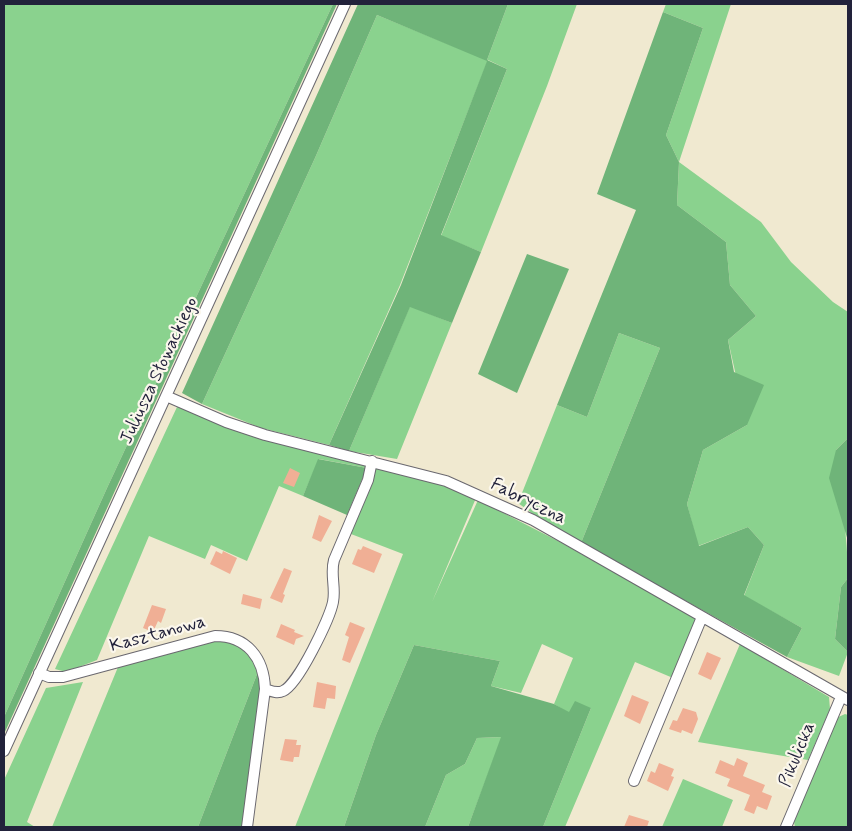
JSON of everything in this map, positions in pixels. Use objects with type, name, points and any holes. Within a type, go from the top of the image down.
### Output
[{"type":"street","name":"Juliusza Słowackiego","points":[[4,751],[345,4]]},
{"type":"street","name":"Fabryczna","points":[[166,396],[226,422],[265,435],[446,481],[533,520],[845,699]]},
{"type":"street","points":[[264,689],[278,693],[283,691],[296,681],[305,665],[333,604],[332,568],[334,560],[368,480],[372,461]]},
{"type":"street","points":[[634,781],[702,617]]},
{"type":"street","name":"Kasztanowa","points":[[40,673],[50,677],[63,677],[200,639],[223,636],[243,643],[254,653],[262,670],[264,689],[247,827]]},
{"type":"street","name":"Pikulicka","points":[[786,827],[845,699]]},
{"type":"green space","points":[[4,4],[333,4],[107,488],[4,717]]},
{"type":"green space","points":[[333,4],[337,4],[4,734],[4,717],[107,488]]},
{"type":"green space","points":[[358,4],[508,4],[487,60],[507,69],[441,235],[481,252],[452,323],[410,307],[349,451],[329,445],[401,285],[487,61],[377,15],[315,158],[202,404],[182,393]]},
{"type":"green space","points":[[508,4],[577,4],[547,86],[481,252],[441,236],[507,69],[488,60],[400,285],[329,445],[261,428],[202,404],[315,158],[377,15],[487,60]]},
{"type":"green space","points":[[666,4],[731,4],[679,162],[666,135],[703,28],[663,12]]},
{"type":"green space","points":[[663,12],[703,28],[666,135],[679,162],[677,205],[726,242],[730,285],[756,316],[728,340],[734,372],[764,385],[747,425],[703,450],[687,504],[699,546],[748,527],[764,545],[744,595],[802,628],[787,657],[581,543],[660,348],[619,333],[587,417],[557,405],[636,210],[597,194]]},
{"type":"green space","points":[[679,162],[761,222],[791,262],[833,302],[848,312],[848,438],[836,450],[848,562],[848,578],[841,587],[835,639],[848,652],[839,676],[787,657],[802,628],[744,596],[764,545],[748,527],[698,546],[687,504],[703,450],[747,425],[728,340],[756,316],[730,285],[726,242],[677,205]]},
{"type":"green space","points":[[527,254],[569,269],[517,393],[478,374]]},
{"type":"green space","points":[[410,306],[452,323],[397,459],[349,451]]},
{"type":"green space","points":[[619,333],[660,348],[581,543],[544,522],[518,503],[557,405],[587,417]]},
{"type":"green space","points":[[177,407],[364,463],[367,468],[319,459],[303,496],[279,486],[247,561],[211,545],[205,559],[149,536],[97,660],[66,672],[55,669]]},
{"type":"green space","points":[[848,438],[848,541],[829,478],[836,450]]},
{"type":"green space","points":[[318,459],[367,468],[347,515],[303,496]]},
{"type":"green space","points":[[378,466],[436,481],[476,498],[432,602],[478,500],[560,542],[697,619],[673,678],[635,662],[565,827],[543,827],[591,708],[569,713],[554,704],[573,658],[542,644],[521,693],[491,686],[500,661],[414,645],[376,735],[344,827],[295,827],[403,554],[351,534],[375,469]]},
{"type":"green space","points":[[848,578],[848,652],[835,639],[841,587]]},
{"type":"green space","points":[[213,641],[229,642],[245,650],[259,669],[198,827],[52,827],[118,667]]},
{"type":"green space","points":[[740,644],[829,697],[830,709],[808,760],[698,742]]},
{"type":"green space","points":[[414,645],[500,661],[491,686],[554,704],[569,712],[575,701],[591,708],[543,827],[468,827],[501,737],[477,738],[465,764],[446,775],[425,827],[344,827],[376,735]]},
{"type":"green space","points":[[259,669],[262,683],[242,827],[198,827]]},
{"type":"green space","points":[[83,682],[27,822],[35,827],[4,827],[4,780],[46,688]]},
{"type":"green space","points":[[845,714],[848,715],[848,827],[795,827],[794,822],[834,719]]},
{"type":"green space","points":[[502,737],[468,827],[425,827],[446,775],[465,764],[477,738]]},
{"type":"green space","points":[[683,779],[733,800],[722,827],[662,827]]},
{"type":"building","points":[[290,468],[300,473],[294,487],[283,483]]},
{"type":"building","points":[[319,515],[332,521],[321,542],[312,538]]},
{"type":"building","points":[[363,546],[382,554],[374,573],[352,564],[358,549],[361,550]]},
{"type":"building","points":[[216,551],[222,554],[223,551],[237,558],[230,574],[210,564]]},
{"type":"building","points":[[284,568],[292,571],[283,594],[285,595],[282,603],[270,598]]},
{"type":"building","points":[[243,594],[262,599],[260,609],[241,604]]},
{"type":"building","points":[[152,605],[166,609],[161,623],[158,621],[153,632],[143,628]]},
{"type":"building","points":[[350,622],[365,628],[350,663],[342,660],[349,637],[345,635]]},
{"type":"building","points":[[281,624],[304,636],[296,639],[294,645],[276,637]]},
{"type":"building","points":[[707,652],[721,658],[711,680],[698,674]]},
{"type":"building","points":[[317,682],[336,686],[335,699],[327,698],[325,709],[313,707]]},
{"type":"building","points":[[632,695],[649,702],[640,724],[624,716]]},
{"type":"building","points":[[683,708],[696,712],[698,719],[692,734],[682,730],[681,733],[669,729],[673,720],[677,721]]},
{"type":"building","points":[[285,739],[297,740],[296,745],[301,745],[299,757],[294,757],[293,762],[280,760]]},
{"type":"building","points":[[737,758],[748,763],[743,776],[765,785],[762,792],[772,796],[767,810],[757,806],[754,814],[744,810],[750,795],[727,786],[730,779],[715,773],[720,760],[734,766]]},
{"type":"building","points":[[659,763],[674,769],[671,776],[674,777],[668,791],[647,781],[651,771],[655,773]]},
{"type":"building","points":[[629,815],[649,821],[647,827],[624,827]]}]
